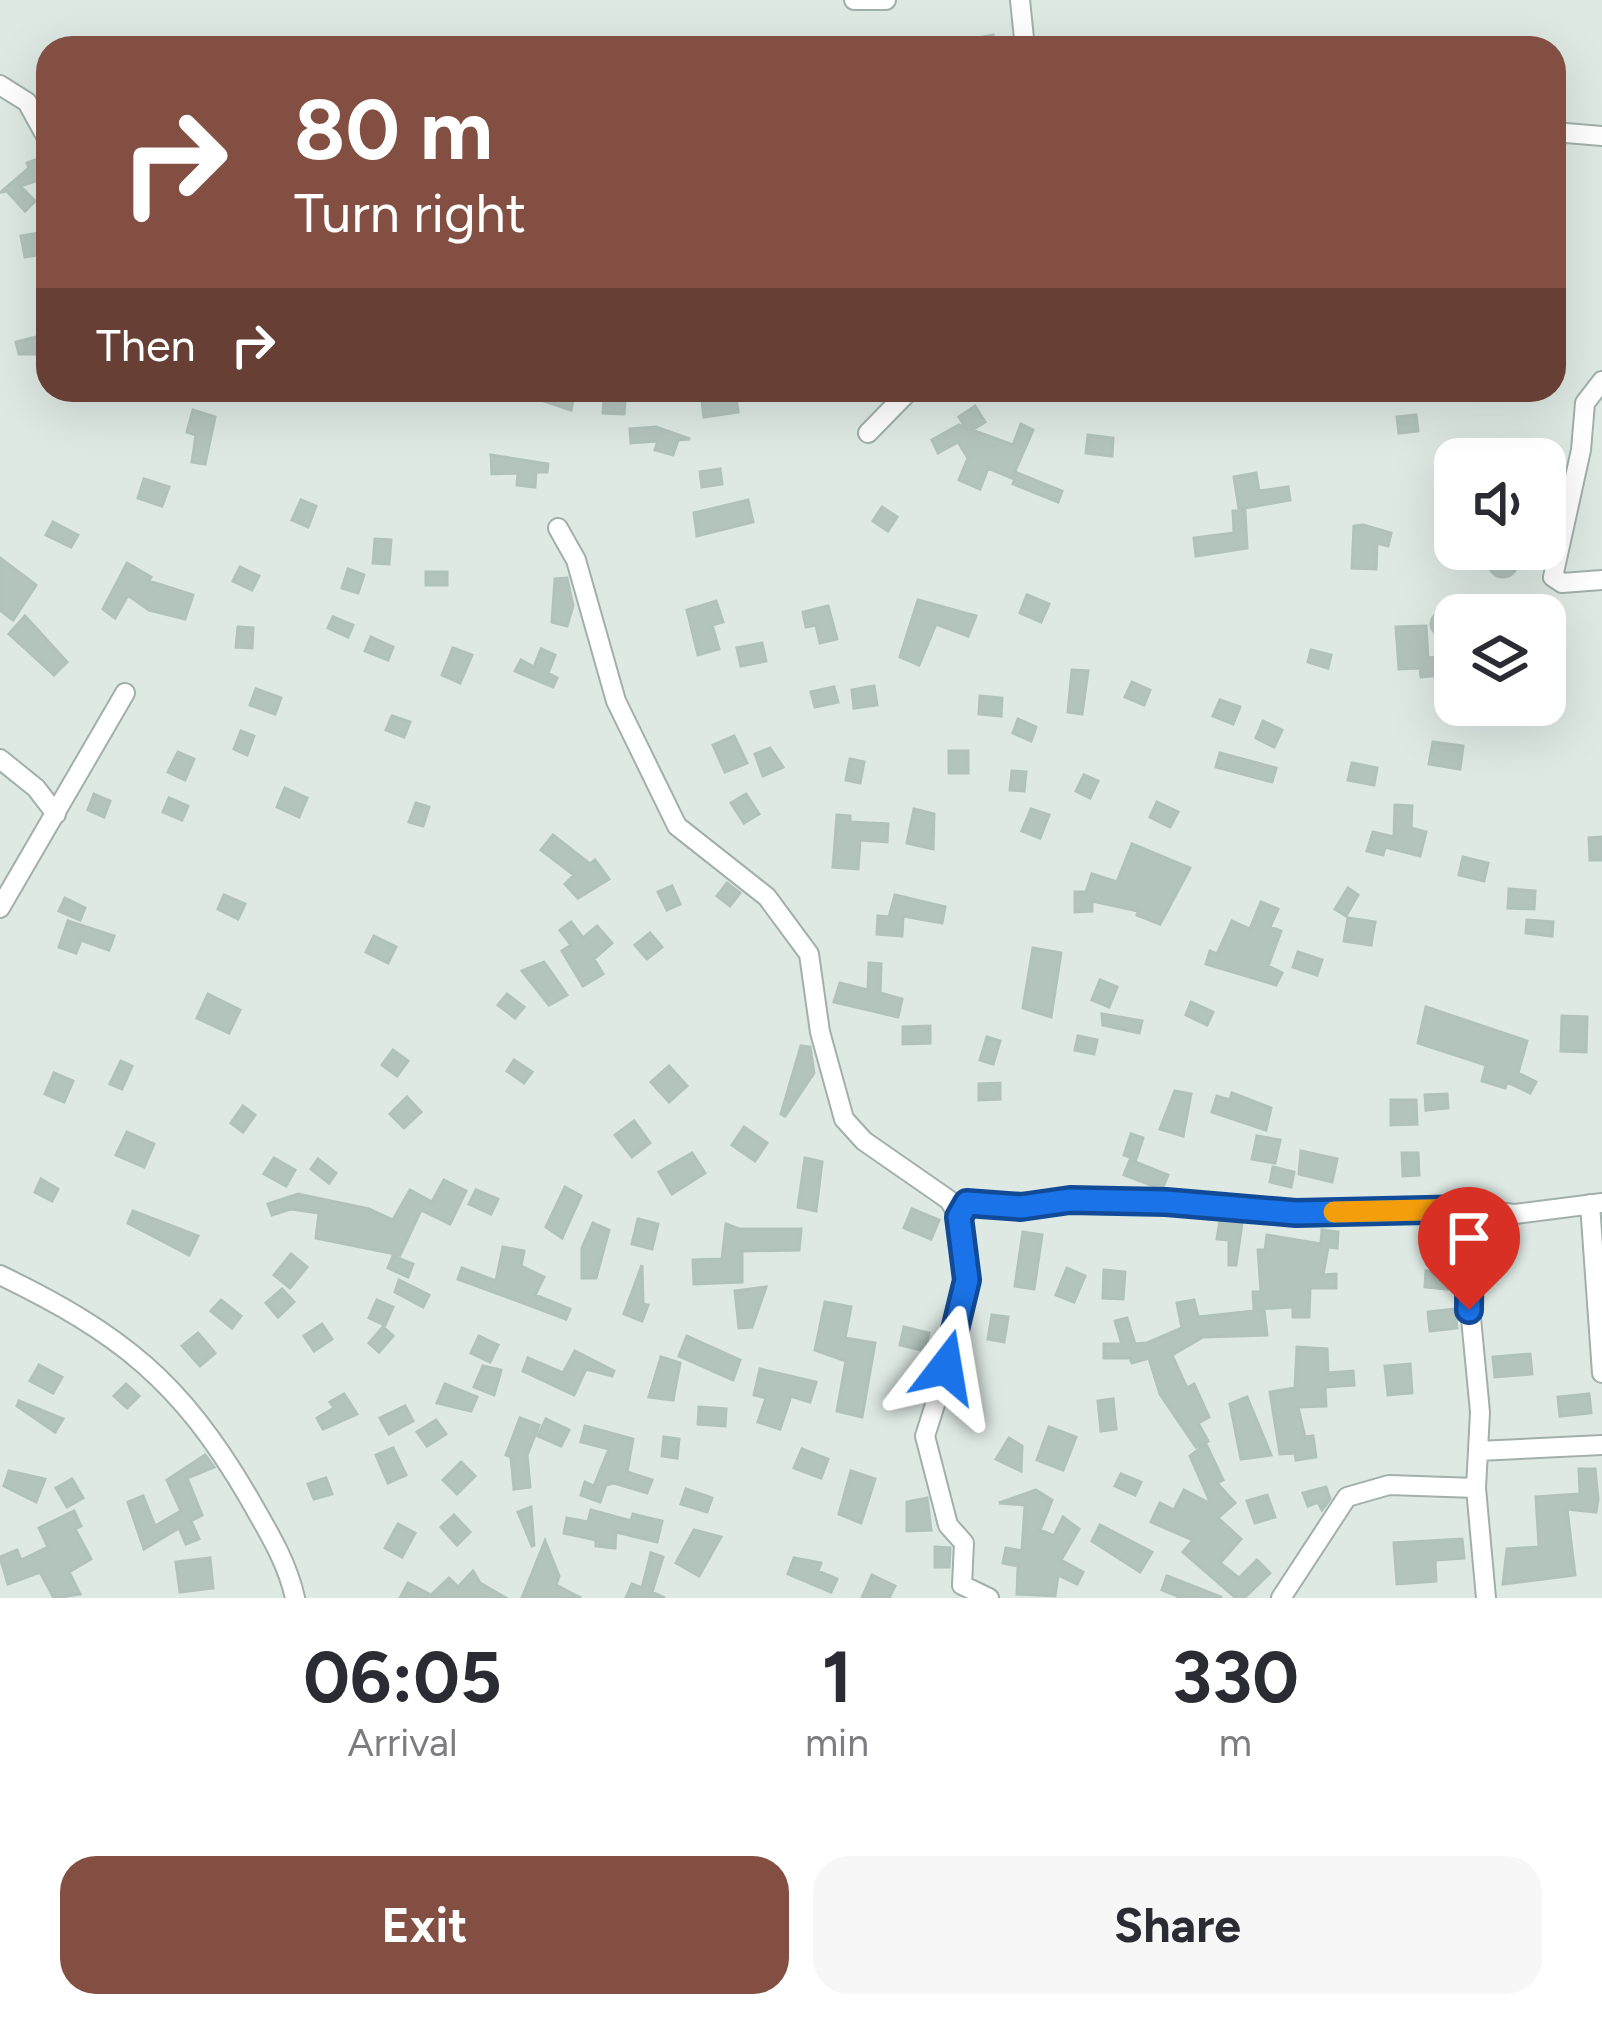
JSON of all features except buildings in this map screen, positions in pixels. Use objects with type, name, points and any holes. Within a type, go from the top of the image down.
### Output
[{"type":"street","points":[[854,0],[886,0]]},
{"type":"street","points":[[1020,0],[1028,36]]},
{"type":"street","points":[[0,85],[27,103],[36,119]]},
{"type":"street","points":[[1566,133],[1602,136]]},
{"type":"street","points":[[1602,381],[1585,403],[1581,450],[1552,577],[1562,583],[1602,580]]},
{"type":"street","points":[[868,433],[898,402]]},
{"type":"street","points":[[558,528],[576,560],[616,701],[677,826],[767,897],[809,954],[820,1032],[844,1119],[864,1141],[937,1189],[959,1217],[967,1280],[958,1332],[925,1436],[948,1525],[964,1543],[962,1585],[989,1598]]},
{"type":"street","points":[[0,908],[125,693]]},
{"type":"street","points":[[0,760],[24,776],[56,814]]},
{"type":"street","points":[[959,1217],[967,1203],[982,1200],[1021,1207],[1070,1200],[1166,1202],[1296,1213],[1470,1209],[1515,1214],[1596,1204],[1602,1373]]},
{"type":"street","points":[[1470,1209],[1466,1266],[1480,1412],[1476,1488],[1486,1598]]},
{"type":"street","points":[[0,1275],[111,1336],[174,1388],[215,1440],[272,1538],[295,1598]]},
{"type":"street","points":[[1478,1451],[1602,1445]]},
{"type":"street","points":[[1281,1598],[1347,1497],[1389,1485],[1476,1488]]},
{"type":"slow traffic","points":[[1334,1212],[1470,1209],[1469,1227]]},
{"type":"route","points":[[946,1367],[967,1280],[959,1217],[967,1203],[982,1200],[1021,1207],[1070,1200],[1166,1202],[1296,1213],[1470,1209],[1469,1310]]}]
